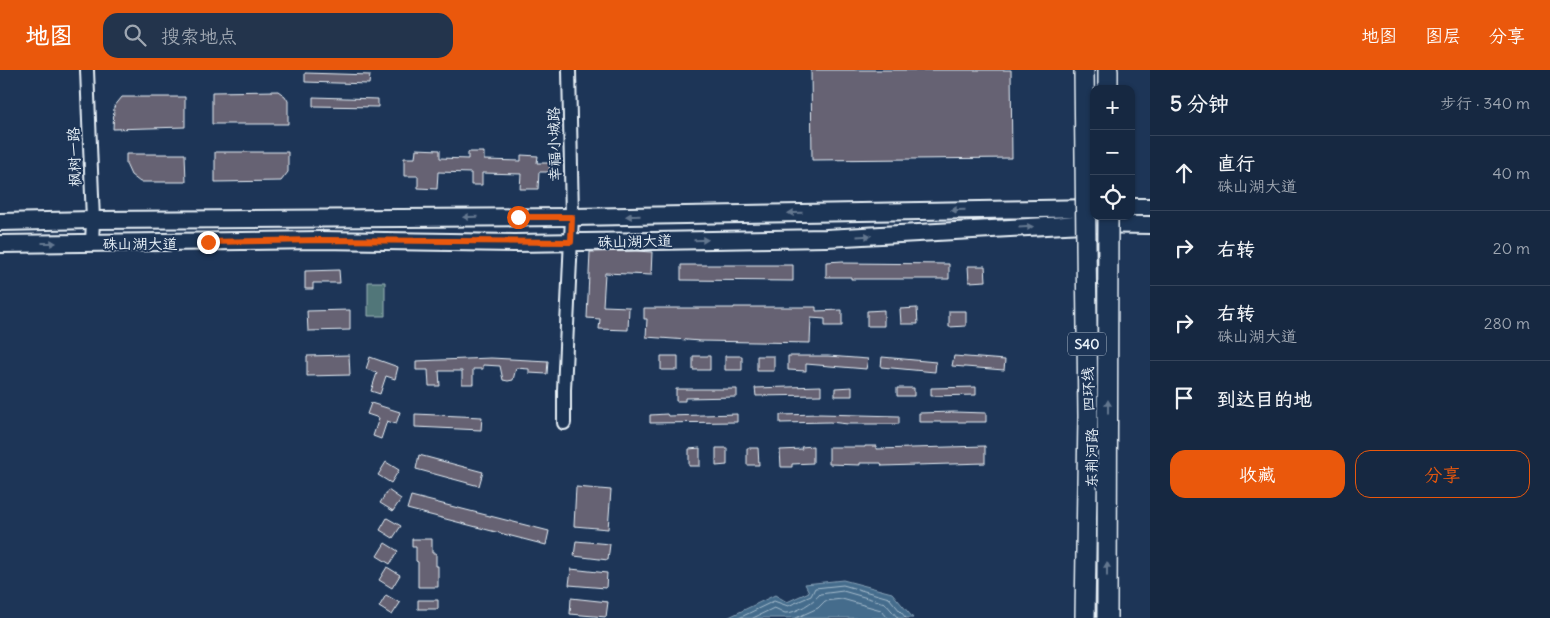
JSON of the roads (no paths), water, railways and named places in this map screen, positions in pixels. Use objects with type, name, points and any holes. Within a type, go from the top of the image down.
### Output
[{"type":"highway","name":"四环线","points":[[1084,70],[1088,416],[1085,618]]},
{"type":"highway","points":[[1108,70],[1108,85]]},
{"type":"highway","name":"四环线","points":[[1096,220],[1107,618]]},
{"type":"main road","points":[[1135,207],[1150,207]]},
{"type":"main road","name":"硃山湖大道","points":[[0,222],[1090,214]]},
{"type":"main road","name":"硃山湖大道","points":[[0,244],[321,240],[571,242],[826,238],[1090,215]]},
{"type":"main road","name":"东荆河路","points":[[1090,618],[1096,220]]},
{"type":"main road","name":"硃山湖大道","points":[[1125,220],[1150,225]]},
{"type":"street","name":"枫树一路","points":[[87,70],[93,220],[92,243]]},
{"type":"street","name":"幸福小城路","points":[[564,423],[572,217],[569,70]]},
{"type":"water","points":[[843,580],[892,593],[913,618],[727,618],[775,595],[787,602],[809,592],[805,584]]}]
